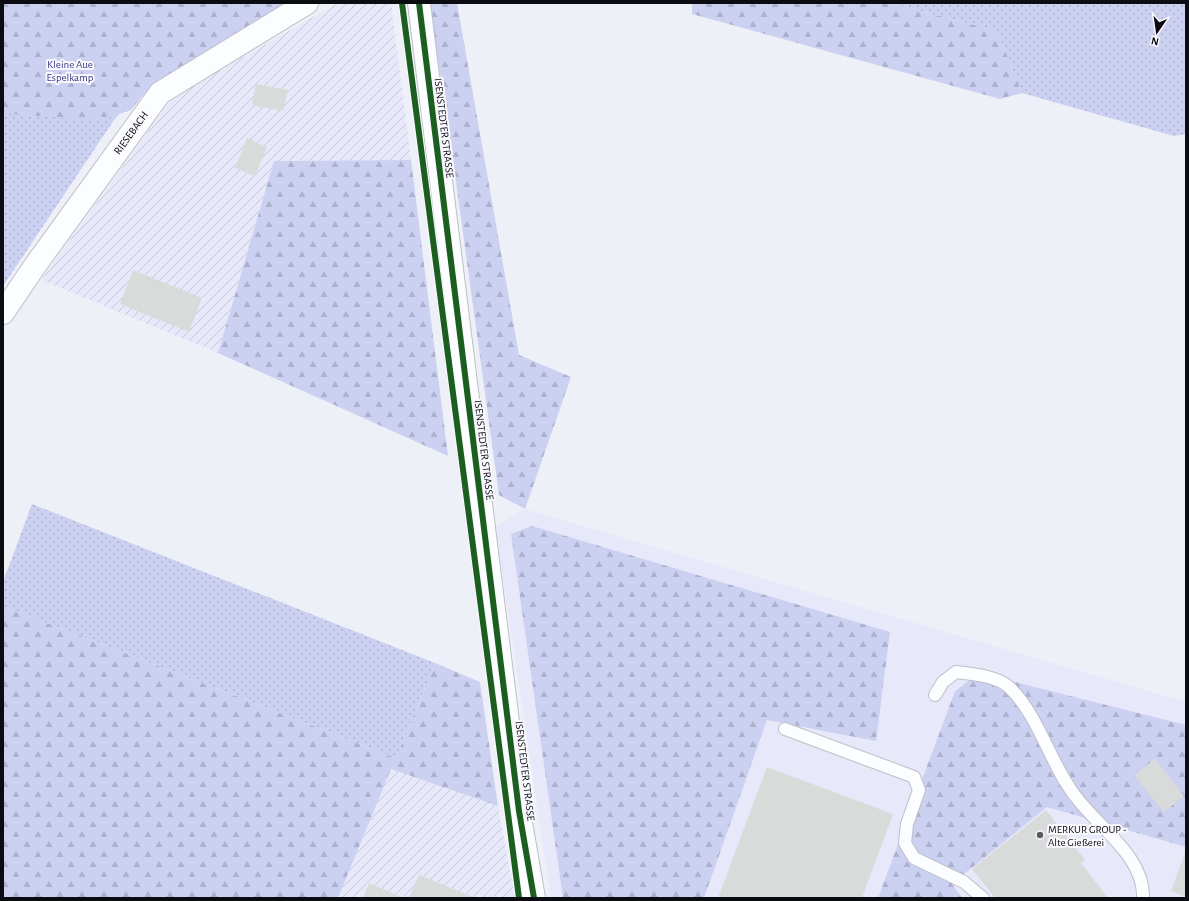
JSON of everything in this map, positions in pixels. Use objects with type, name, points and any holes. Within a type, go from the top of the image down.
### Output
[{"type":"main road","name":"RIESEBACH","points":[[3,313],[34,266],[160,93],[307,3]]},
{"type":"main road","name":"ISENSTEDTER STRASSE","points":[[419,3],[520,811],[534,898]]},
{"type":"lane","points":[[935,696],[943,682],[956,672],[991,678],[1009,687],[1023,704],[1075,797],[1124,850],[1144,888],[1143,898]]},
{"type":"lane","points":[[785,729],[914,777],[919,790],[907,824],[905,843],[914,858],[964,882],[983,898]]},
{"type":"shaded area","points":[[338,3],[391,3],[411,160],[274,161],[218,353],[41,280],[173,97]]},
{"type":"shaded area","points":[[525,509],[1186,702],[1186,725],[979,673],[955,691],[878,898],[704,898],[767,720],[511,534],[563,898],[551,898],[495,526]]},
{"type":"shaded area","points":[[391,769],[498,806],[515,898],[338,898]]},
{"type":"shaded area","points":[[1047,807],[1186,847],[1186,898],[962,898],[951,884]]},
{"type":"green space","name":"Kleine Aue Espelkamp","points":[[3,3],[142,89],[114,120],[3,286]]},
{"type":"green space","name":"Kleine Aue Espelkamp","points":[[3,3],[286,3],[144,94],[131,110],[99,121],[3,113]]},
{"type":"green space","points":[[429,3],[457,3],[519,355],[571,377],[525,509],[499,495],[451,146]]},
{"type":"green space","points":[[692,3],[890,3],[997,31],[1022,93],[1000,99],[692,14]]},
{"type":"green space","points":[[890,3],[1186,3],[1186,134],[1174,136],[1022,93],[997,31]]},
{"type":"green space","points":[[411,160],[448,456],[218,353],[274,161]]},
{"type":"green space","points":[[32,504],[435,663],[396,758],[3,606],[3,582]]},
{"type":"green space","points":[[532,526],[890,632],[876,741],[767,720],[704,898],[563,898],[511,534]]},
{"type":"green space","points":[[3,606],[396,758],[435,663],[480,682],[498,806],[391,769],[338,898],[3,898]]},
{"type":"green space","points":[[979,673],[1186,725],[1186,847],[1047,807],[952,884],[962,898],[878,898],[955,691]]},
{"type":"building","points":[[256,84],[288,90],[283,111],[252,105]]},
{"type":"building","points":[[247,138],[267,147],[255,176],[235,168]]},
{"type":"building","points":[[133,270],[202,298],[189,332],[120,304]]},
{"type":"building","points":[[1155,759],[1184,796],[1164,812],[1134,775]]},
{"type":"building","points":[[767,767],[893,814],[862,898],[718,898]]},
{"type":"building","name":"MERKUR GROUP - Alte Gießerei","points":[[1046,810],[1085,860],[1081,863],[1108,898],[995,898],[972,869]]},
{"type":"building","points":[[1186,850],[1186,897],[1171,891]]},
{"type":"building","points":[[419,875],[475,898],[409,898]]},
{"type":"building","points":[[369,883],[404,898],[363,898]]},
{"type":"cycle path","points":[[402,3],[519,898]]},
{"type":"cycle path","points":[[419,3],[519,811],[534,898]]},
{"type":"place","name":"MERKUR GROUP - Alte Gießerei","points":[[1040,835]]}]
